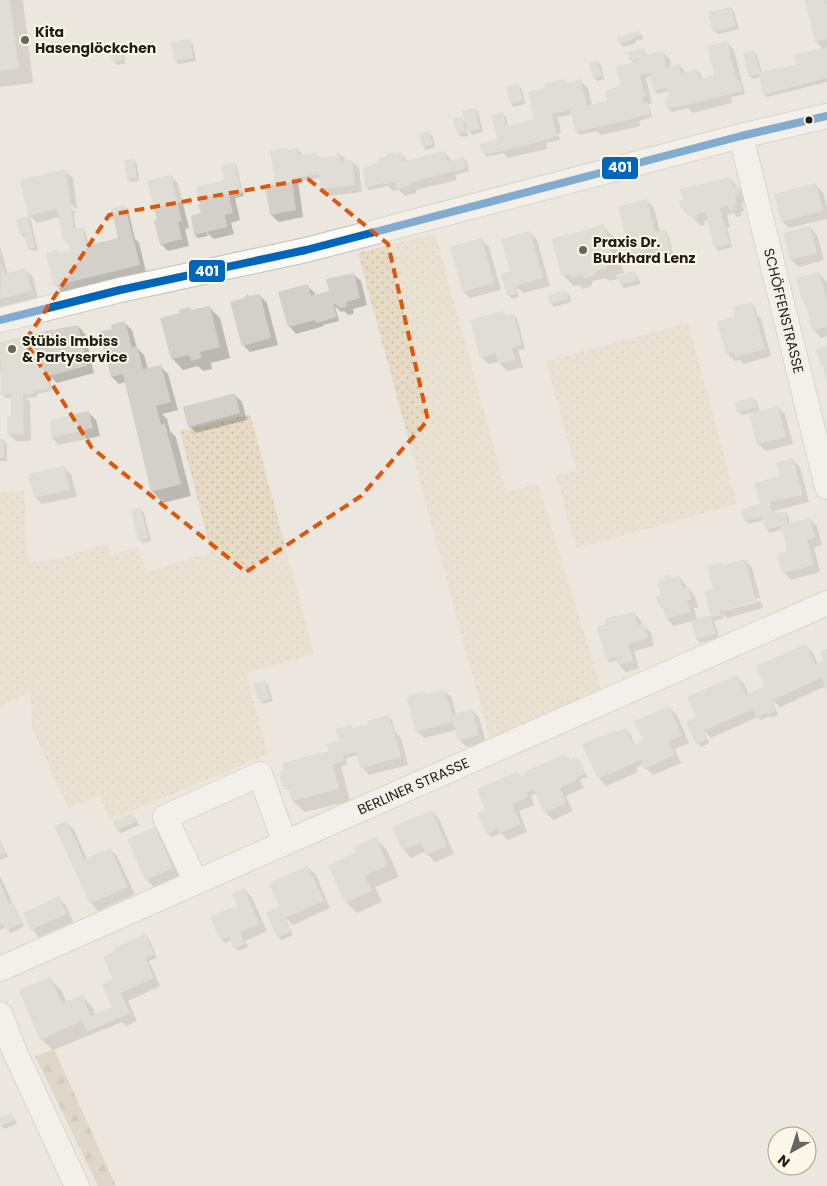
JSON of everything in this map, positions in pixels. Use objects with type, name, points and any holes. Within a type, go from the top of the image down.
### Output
[{"type":"street","points":[[0,320],[120,290],[306,250],[741,136],[827,116]]},
{"type":"street","name":"SCHÖFFENSTRASSE","points":[[741,136],[827,487]]},
{"type":"street","name":"BERLINER STRASSE","points":[[0,969],[827,603]]},
{"type":"street","points":[[196,882],[165,817],[260,774],[285,843]]},
{"type":"street","points":[[0,1014],[14,1050],[76,1186]]},
{"type":"highlighted area","points":[[308,179],[388,244],[428,420],[361,496],[246,572],[92,448],[25,341],[109,215]]},
{"type":"shaded area","points":[[435,233],[506,492],[538,484],[602,691],[490,740],[358,253]]},
{"type":"shaded area","points":[[688,323],[737,504],[576,548],[556,475],[576,470],[546,361]]},
{"type":"shaded area","points":[[250,414],[314,654],[246,673],[268,754],[110,820],[99,795],[69,809],[32,728],[31,692],[0,706],[0,492],[24,491],[28,563],[56,559],[107,544],[110,556],[137,547],[147,572],[211,552],[180,431]]},
{"type":"green space","points":[[54,1049],[116,1186],[98,1186],[35,1056]]},
{"type":"building","points":[[0,0],[10,0],[19,68],[0,71]]},
{"type":"building","points":[[805,0],[824,0],[825,4],[827,3],[827,39],[815,42]]},
{"type":"building","points":[[731,7],[736,26],[713,32],[708,12]]},
{"type":"building","points":[[639,31],[640,36],[619,44],[617,37]]},
{"type":"building","points":[[191,39],[193,58],[174,61],[171,42]]},
{"type":"building","points":[[727,41],[737,80],[740,80],[742,91],[667,109],[665,98],[669,97],[666,88],[654,91],[649,73],[640,75],[645,96],[642,97],[643,103],[647,102],[650,114],[575,132],[570,110],[552,114],[557,136],[483,155],[480,144],[497,139],[491,115],[503,112],[506,126],[534,119],[528,92],[545,88],[544,84],[564,79],[565,83],[581,79],[587,105],[607,101],[605,90],[621,86],[616,66],[637,62],[636,59],[630,61],[628,52],[643,48],[645,55],[663,51],[666,67],[679,64],[681,73],[697,69],[700,79],[714,75],[707,46]]},
{"type":"building","points":[[121,45],[123,60],[112,62],[110,46]]},
{"type":"building","points":[[827,47],[827,78],[762,95],[759,74],[748,76],[743,53],[754,50],[760,72],[796,65],[794,55]]},
{"type":"building","points":[[598,60],[602,76],[593,78],[589,63]]},
{"type":"building","points":[[519,84],[523,101],[510,104],[506,87]]},
{"type":"building","points":[[475,108],[480,129],[467,132],[462,111]]},
{"type":"building","points":[[462,117],[466,132],[457,134],[453,119]]},
{"type":"building","points":[[429,131],[433,144],[422,147],[419,134]]},
{"type":"building","points":[[287,148],[287,150],[298,148],[299,155],[316,153],[317,158],[337,156],[337,153],[340,153],[341,161],[352,159],[355,185],[321,189],[319,174],[292,178],[296,210],[270,215],[265,184],[275,182],[270,151]]},
{"type":"building","points":[[444,151],[447,161],[464,157],[466,168],[409,183],[410,186],[397,189],[395,182],[365,188],[363,167],[379,163],[378,158],[385,157],[393,152],[395,154],[401,152],[404,161]]},
{"type":"building","points":[[134,159],[137,178],[127,179],[124,160]]},
{"type":"building","points":[[234,162],[242,193],[229,196],[233,213],[225,215],[227,227],[194,235],[191,216],[201,213],[196,187],[224,180],[221,165]]},
{"type":"building","points":[[66,169],[74,229],[83,227],[86,246],[118,238],[111,208],[125,205],[140,265],[54,286],[46,253],[57,250],[58,254],[70,250],[67,240],[63,241],[57,209],[28,216],[20,180]]},
{"type":"building","points":[[171,175],[182,221],[178,222],[182,239],[160,245],[154,221],[157,220],[147,181]]},
{"type":"building","points":[[731,177],[733,187],[738,186],[740,195],[735,195],[737,204],[734,204],[735,209],[729,210],[728,206],[720,208],[730,244],[714,248],[705,212],[697,214],[698,218],[692,219],[691,215],[687,216],[685,208],[681,209],[679,201],[683,199],[680,189]]},
{"type":"building","points":[[816,183],[823,211],[781,222],[774,194]]},
{"type":"building","points":[[647,199],[655,232],[665,229],[671,252],[661,254],[659,247],[631,255],[618,207]]},
{"type":"building","points":[[28,216],[35,247],[28,249],[24,234],[19,235],[16,219]]},
{"type":"building","name":"Praxis Dr. Burkhard Lenz","points":[[604,224],[614,262],[606,264],[607,268],[598,270],[595,275],[585,278],[579,275],[570,278],[569,274],[562,276],[551,239]]},
{"type":"building","points":[[810,226],[817,253],[790,260],[783,233]]},
{"type":"building","points":[[530,231],[543,278],[515,286],[517,294],[507,296],[501,274],[510,271],[501,239]]},
{"type":"building","points":[[482,238],[494,283],[462,292],[450,247]]},
{"type":"building","points":[[1,262],[4,274],[26,268],[32,291],[0,299]]},
{"type":"building","points":[[635,271],[638,280],[620,285],[617,276]]},
{"type":"building","points":[[819,272],[827,302],[827,327],[812,331],[805,301],[802,302],[796,278]]},
{"type":"building","points":[[354,273],[360,298],[346,302],[346,307],[340,308],[336,304],[333,305],[337,317],[316,323],[315,320],[288,327],[278,292],[308,284],[311,295],[319,294],[329,291],[326,279]]},
{"type":"building","points":[[566,290],[568,299],[550,304],[547,295]]},
{"type":"building","points":[[247,294],[250,296],[260,294],[271,338],[242,346],[230,302],[244,298]]},
{"type":"building","points":[[752,302],[765,349],[736,357],[734,352],[726,354],[717,321],[735,316],[733,307]]},
{"type":"building","points":[[210,306],[220,347],[200,352],[202,358],[191,361],[189,355],[171,359],[160,318],[180,313],[179,310],[189,307],[190,310]]},
{"type":"building","points":[[503,311],[504,316],[514,314],[522,345],[512,348],[516,360],[498,364],[496,353],[480,358],[470,320]]},
{"type":"building","points":[[125,321],[132,348],[137,346],[143,369],[161,365],[171,402],[156,406],[161,425],[165,424],[181,484],[151,492],[123,374],[111,377],[99,332],[112,329],[111,325]]},
{"type":"building","points":[[78,325],[87,366],[48,376],[49,388],[34,391],[34,394],[23,395],[24,434],[7,434],[7,416],[11,416],[11,394],[1,395],[0,342]]},
{"type":"building","points":[[827,346],[827,380],[826,380],[816,349]]},
{"type":"building","points":[[235,393],[240,413],[188,427],[183,407]]},
{"type":"building","points":[[754,397],[757,407],[737,412],[735,402]]},
{"type":"building","points":[[778,406],[786,437],[757,445],[749,413]]},
{"type":"building","points":[[89,411],[93,428],[51,438],[50,420]]},
{"type":"building","points":[[0,439],[4,439],[4,458],[0,458]]},
{"type":"building","points":[[793,458],[803,495],[770,502],[773,514],[785,511],[788,523],[810,518],[815,538],[807,540],[814,565],[782,573],[777,554],[787,551],[781,526],[766,530],[762,517],[744,521],[741,509],[760,504],[754,483],[779,476],[776,462]]},
{"type":"building","points":[[64,466],[70,490],[34,498],[28,474]]},
{"type":"building","points":[[141,508],[148,538],[138,541],[131,510]]},
{"type":"building","points":[[745,559],[756,601],[720,611],[721,615],[711,618],[716,634],[696,640],[691,621],[711,615],[704,591],[713,589],[707,566],[722,562],[722,565]]},
{"type":"building","points":[[670,575],[671,578],[679,576],[683,589],[688,587],[691,600],[687,600],[691,612],[666,619],[662,604],[658,605],[656,596],[661,595],[657,582],[665,580],[664,576]]},
{"type":"building","points":[[634,612],[638,625],[644,623],[648,638],[628,644],[633,661],[618,665],[616,657],[606,660],[597,626],[606,624],[605,618]]},
{"type":"building","points":[[806,644],[815,664],[824,660],[820,652],[827,649],[827,691],[821,678],[771,701],[776,711],[768,715],[767,713],[757,717],[753,709],[703,731],[706,740],[696,744],[686,722],[696,717],[687,697],[737,675],[746,695],[765,686],[756,666]]},
{"type":"building","points":[[265,680],[270,698],[259,702],[253,683]]},
{"type":"building","points":[[445,690],[452,714],[472,709],[479,735],[458,741],[453,722],[416,732],[407,700],[410,695]]},
{"type":"building","points":[[669,706],[682,735],[669,741],[675,755],[644,769],[641,760],[598,779],[582,744],[616,730],[617,732],[626,728],[634,745],[643,741],[634,721]]},
{"type":"building","points":[[389,715],[401,757],[361,768],[356,752],[343,755],[345,761],[333,764],[339,789],[292,801],[288,786],[283,788],[279,772],[284,770],[282,763],[328,751],[326,744],[339,741],[336,729],[351,725],[352,728],[368,724],[367,721]]},
{"type":"building","points":[[565,754],[569,761],[577,757],[585,774],[560,788],[566,803],[544,813],[534,790],[526,793],[528,797],[512,804],[521,824],[500,833],[498,829],[487,834],[477,813],[485,809],[477,789],[517,772],[519,777],[527,773],[526,771]]},
{"type":"building","points":[[432,810],[447,846],[426,855],[421,843],[403,851],[392,827]]},
{"type":"building","points":[[132,813],[136,822],[116,830],[113,822]]},
{"type":"building","points":[[67,821],[84,859],[110,848],[128,887],[90,904],[54,826]]},
{"type":"building","points":[[155,827],[173,868],[145,880],[127,839]]},
{"type":"building","points":[[376,837],[388,865],[365,876],[372,891],[345,903],[328,866],[357,852],[354,847]]},
{"type":"building","points":[[0,841],[6,853],[0,856]]},
{"type":"building","points":[[308,866],[324,901],[285,918],[291,931],[277,938],[266,912],[279,906],[269,883]]},
{"type":"building","points":[[0,883],[9,904],[13,903],[22,923],[6,930],[3,924],[0,925]]},
{"type":"building","points":[[244,888],[260,924],[240,932],[245,944],[234,949],[229,937],[220,940],[210,917],[238,906],[232,893]]},
{"type":"building","points":[[59,896],[67,914],[31,930],[23,913]]},
{"type":"building","points":[[145,934],[154,954],[145,958],[154,978],[121,993],[130,1013],[87,1032],[82,1021],[40,1040],[19,990],[50,977],[62,1003],[82,995],[91,1016],[112,1007],[102,984],[113,979],[103,957],[115,951],[114,948]]},
{"type":"building","points":[[11,1113],[14,1120],[0,1126],[0,1117]]},
{"type":"transit line","name":"401","points":[[0,320],[120,290],[306,250],[741,136],[827,116]]},
{"type":"place","name":"Kita Hasenglöckchen","points":[[25,40]]},
{"type":"place","name":"Praxis Dr. Burkhard Lenz","points":[[583,250]]},
{"type":"place","name":"Stübis Imbiss & Partyservice","points":[[12,349]]}]
